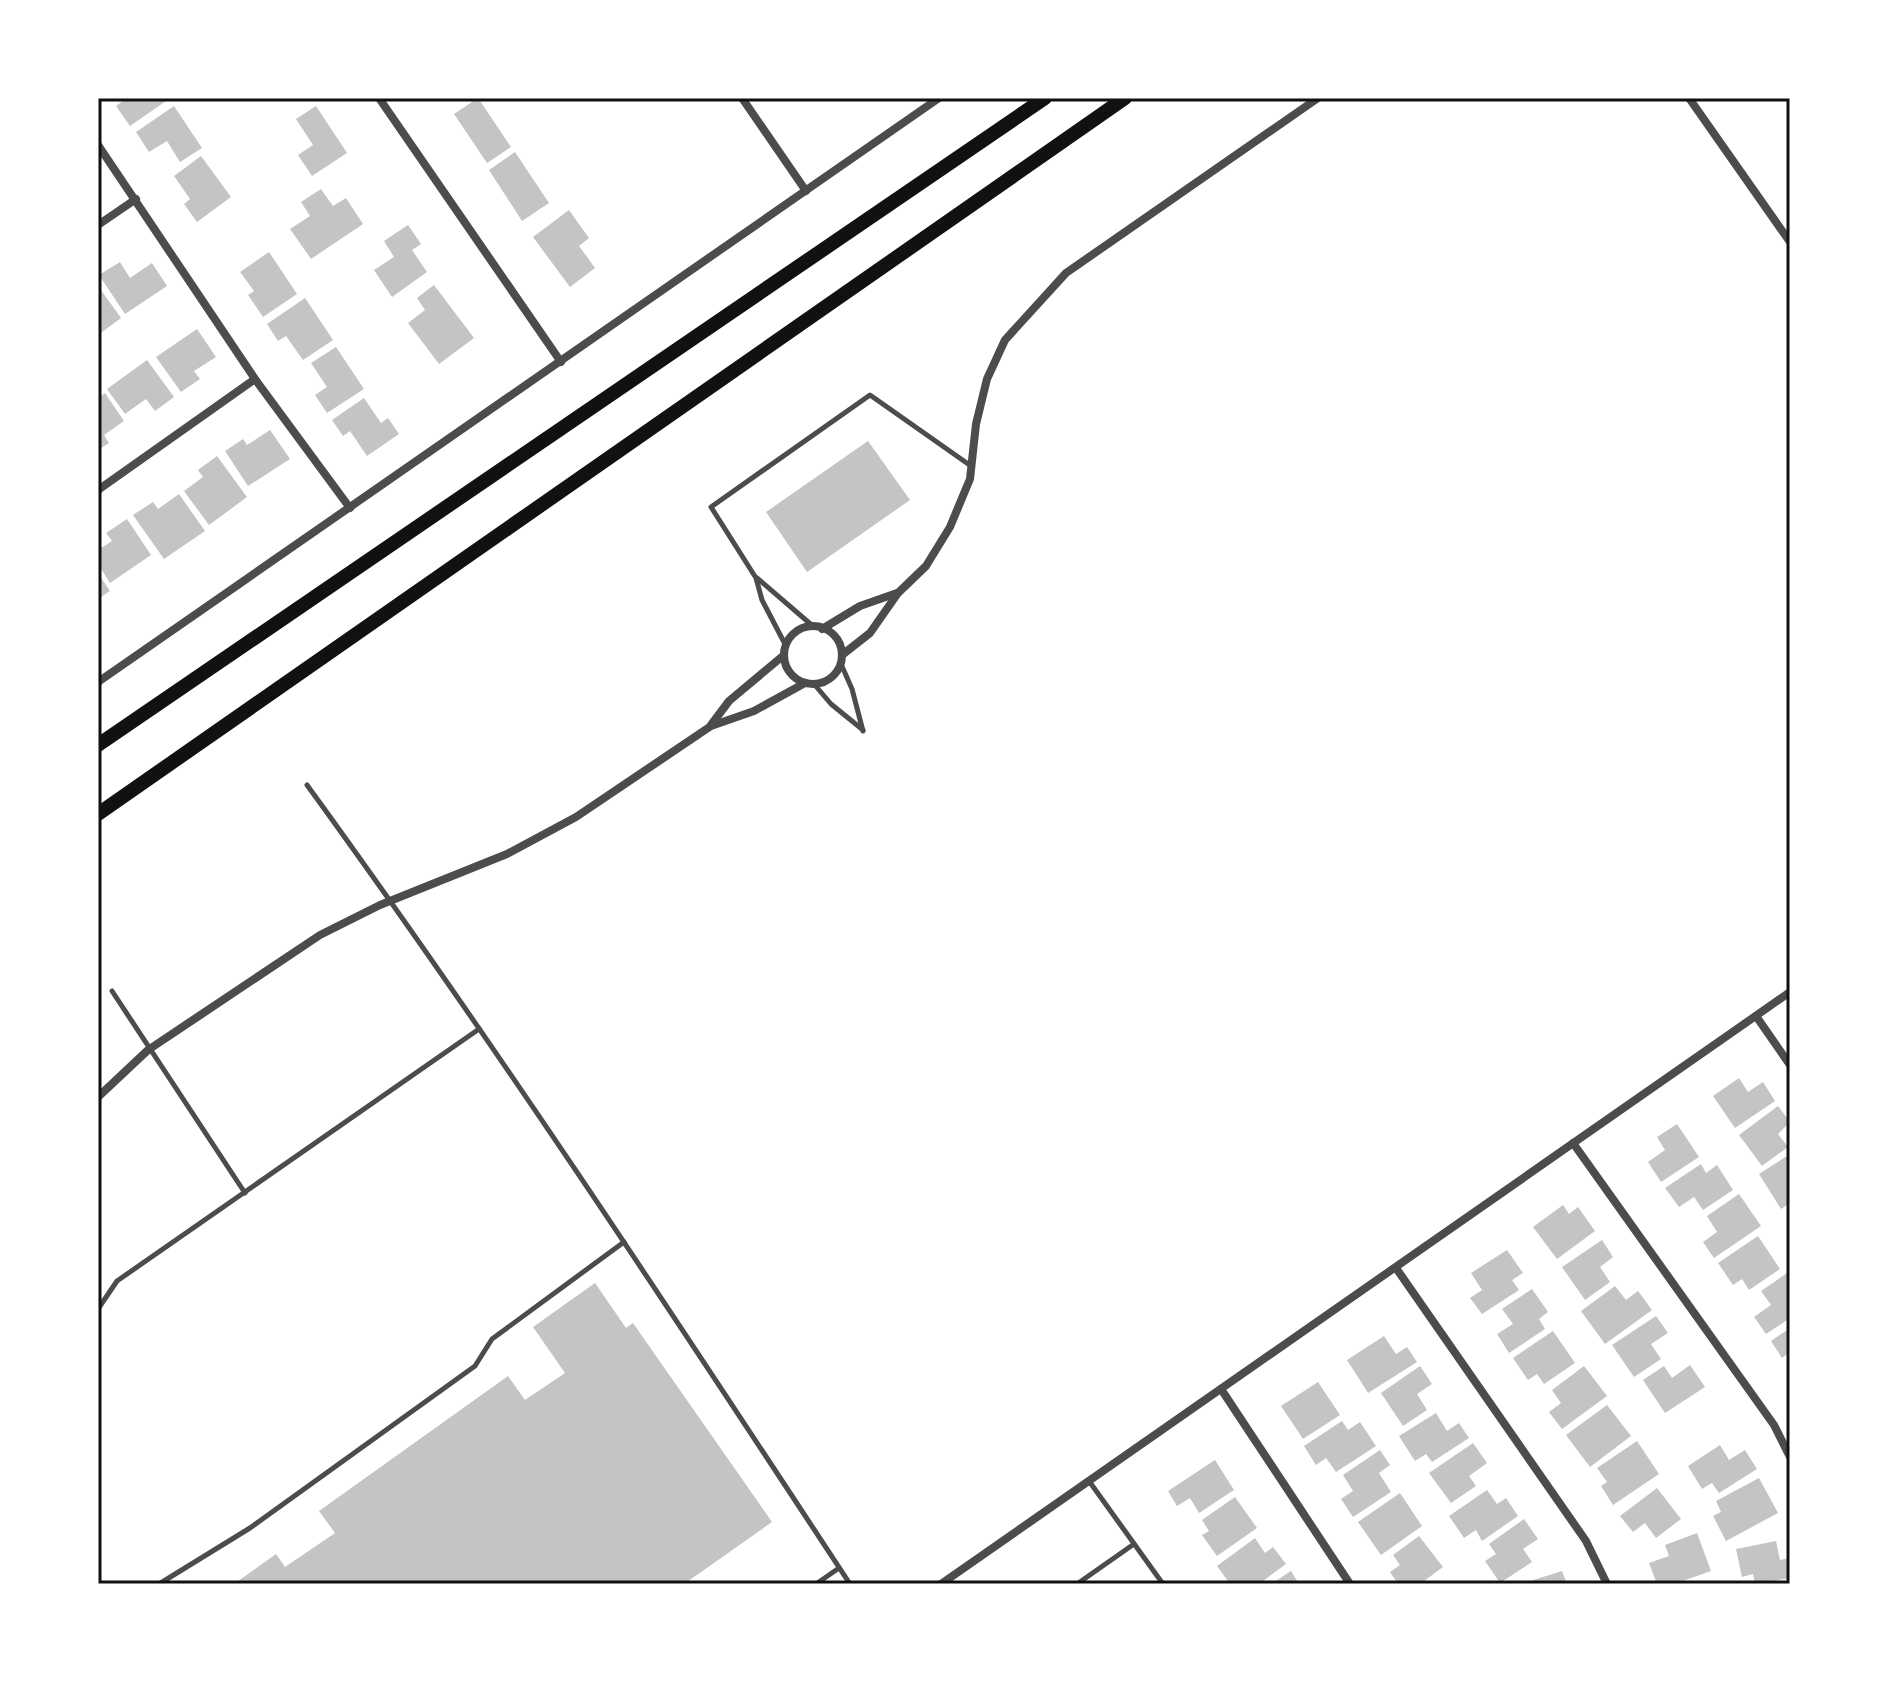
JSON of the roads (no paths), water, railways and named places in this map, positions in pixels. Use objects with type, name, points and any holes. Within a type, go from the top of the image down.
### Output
[{"type":"main road","points":[[98,745],[1045,98]]},
{"type":"main road","points":[[98,814],[1125,98]]},
{"type":"street","points":[[379,98],[561,362]]},
{"type":"street","points":[[742,98],[806,191]]},
{"type":"street","points":[[98,682],[939,98]]},
{"type":"street","points":[[98,1097],[148,1050],[320,935],[391,901],[507,854],[576,817],[711,726],[831,677],[841,659],[870,633],[898,593],[926,566],[950,527],[970,479],[987,379],[1005,340],[1066,273],[1318,98]]},
{"type":"street","points":[[1689,98],[1790,242]]},
{"type":"street","points":[[98,145],[255,379],[350,508]]},
{"type":"street","points":[[98,225],[136,199]]},
{"type":"street","points":[[98,490],[255,379]]},
{"type":"street","points":[[711,726],[729,701],[785,651],[797,632],[818,628],[860,606],[898,593]]},
{"type":"street","points":[[818,628],[837,639],[841,659]]},
{"type":"street","points":[[785,651],[790,673],[810,684]]},
{"type":"street","points":[[941,1584],[1790,992]]},
{"type":"street","points":[[1756,1016],[1790,1065]]},
{"type":"street","points":[[1573,1143],[1774,1425],[1790,1457]]},
{"type":"street","points":[[1396,1268],[1586,1541],[1607,1584]]},
{"type":"street","points":[[1221,1389],[1350,1584]]},
{"type":"lane","points":[[785,651],[762,600],[756,578],[711,507],[870,395],[971,466]]},
{"type":"lane","points":[[756,578],[818,628]]},
{"type":"lane","points":[[810,684],[863,731],[841,659]]},
{"type":"lane","points":[[307,785],[479,1028],[850,1584]]},
{"type":"lane","points":[[112,991],[245,1193]]},
{"type":"lane","points":[[98,1309],[117,1281],[479,1028]]},
{"type":"lane","points":[[159,1584],[250,1528],[475,1366],[492,1339],[624,1242]]},
{"type":"lane","points":[[1089,1481],[1163,1584]]},
{"type":"lane","points":[[1077,1584],[1134,1544]]},
{"type":"lane","points":[[816,1584],[839,1568]]}]
